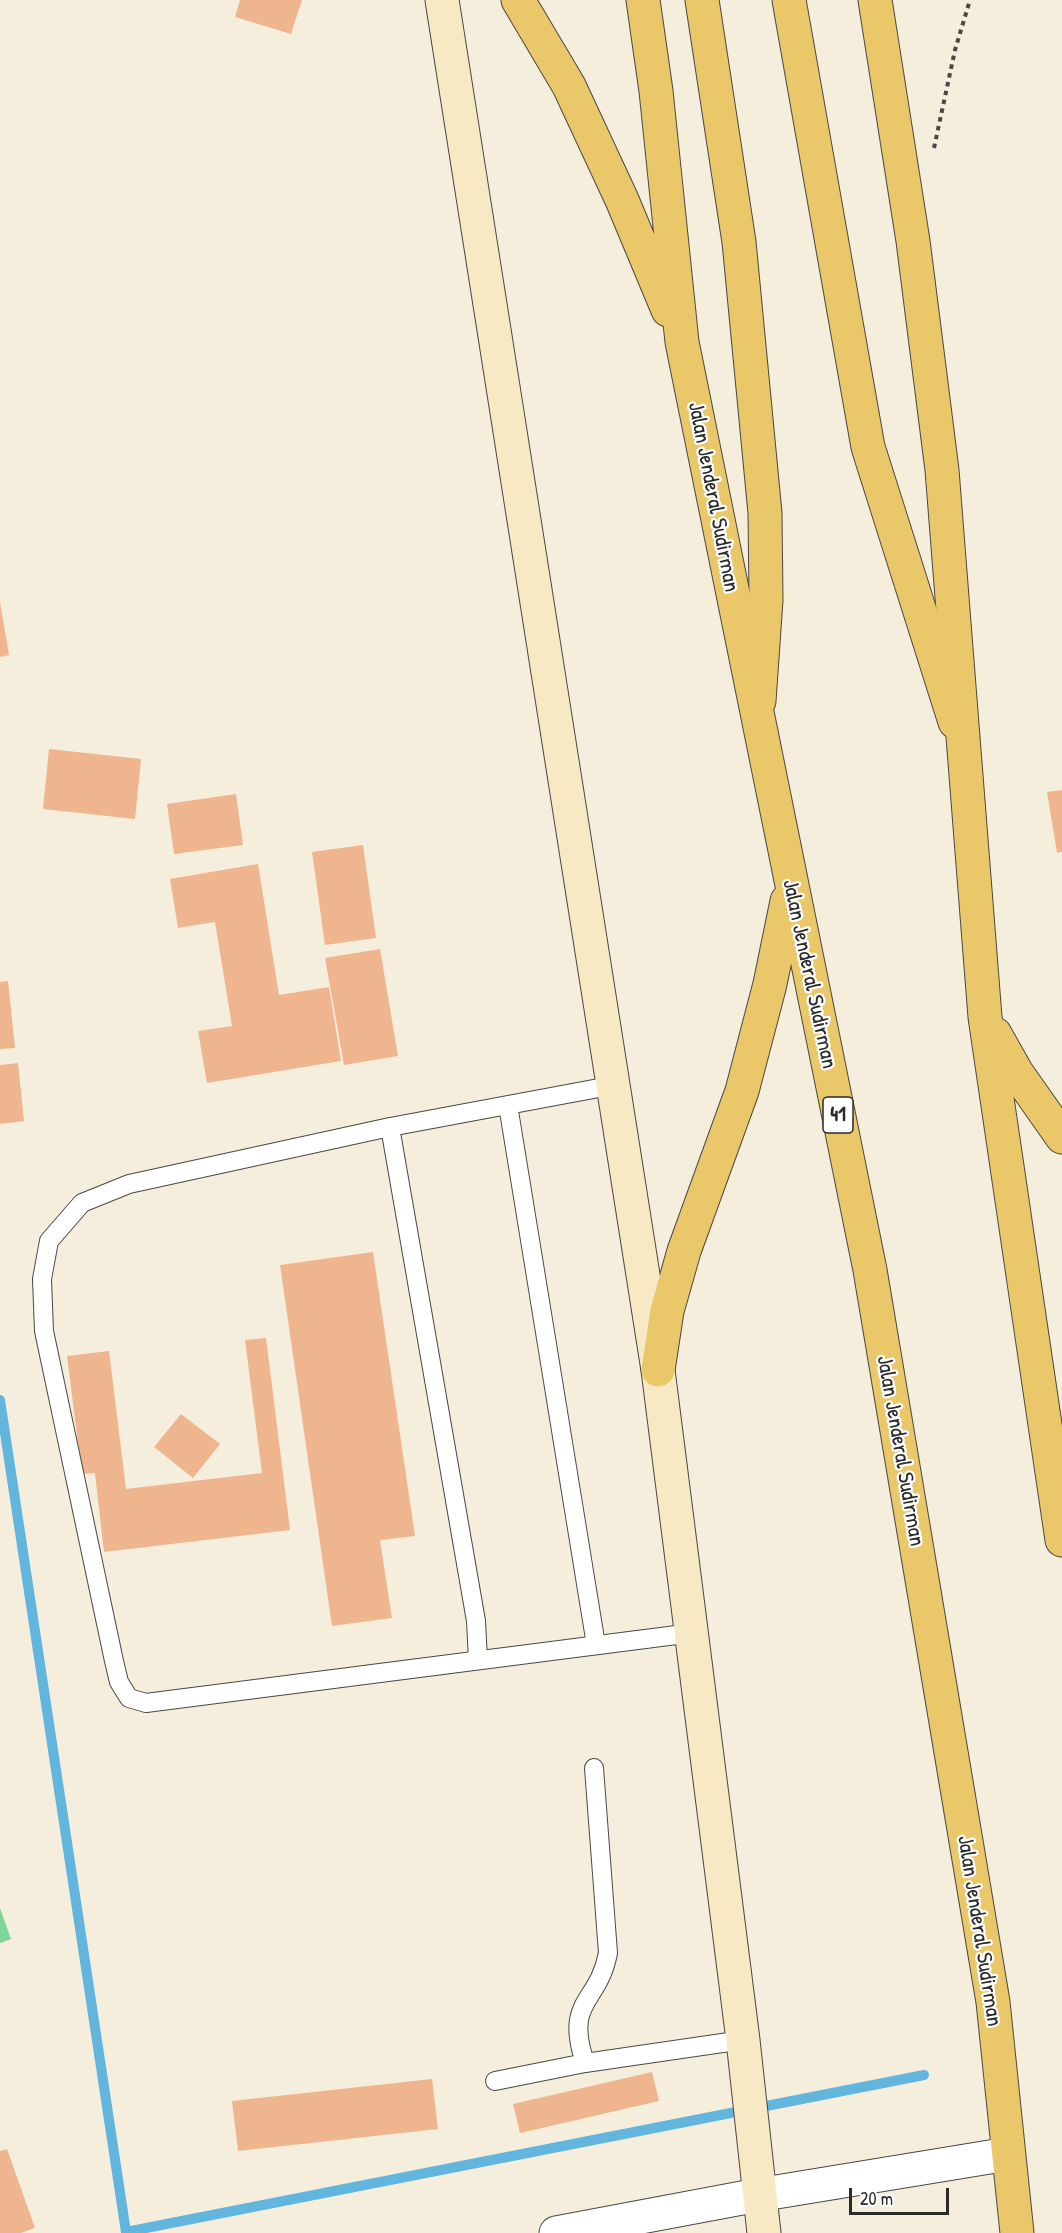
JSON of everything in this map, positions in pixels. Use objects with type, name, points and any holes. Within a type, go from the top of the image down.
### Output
[{"type":"main road","points":[[518,0],[569,86],[622,200],[682,342]]},
{"type":"main road","name":"Jalan Jenderal Sudirman","points":[[643,0],[656,91],[682,342],[790,887],[870,1270],[993,2002],[1017,2233]]},
{"type":"main road","points":[[702,0],[739,242],[765,513],[766,600],[758,723]]},
{"type":"main road","points":[[789,0],[868,447],[965,750]]},
{"type":"main road","points":[[875,0],[914,241],[941,459],[985,1017],[1062,1540]]},
{"type":"main road","points":[[658,1370],[667,1311],[684,1251],[742,1091],[770,984],[790,887]]},
{"type":"main road","points":[[985,1017],[1017,1073],[1062,1137]]},
{"type":"street","points":[[442,0],[615,1085],[658,1370],[743,2040],[764,2233]]},
{"type":"street","points":[[556,2233],[758,2194],[1008,2154]]},
{"type":"lane","points":[[615,1085],[390,1127],[129,1184],[82,1203],[50,1240],[42,1279],[44,1331],[114,1661],[119,1682],[129,1698],[146,1703],[692,1634]]},
{"type":"lane","points":[[508,1105],[596,1645]]},
{"type":"lane","points":[[390,1127],[476,1621],[478,1660]]},
{"type":"lane","points":[[585,2063],[579,2046],[579,2014],[601,1978],[608,1953],[594,1768]]},
{"type":"lane","points":[[495,2081],[585,2063],[743,2040]]},
{"type":"path","points":[[933,151],[955,50],[970,0]]},
{"type":"green space","points":[[0,1908],[11,1939],[0,1943]]},
{"type":"building","points":[[240,0],[302,0],[291,34],[235,17]]},
{"type":"building","points":[[0,602],[9,655],[0,657]]},
{"type":"building","points":[[49,749],[141,759],[135,819],[43,809]]},
{"type":"building","points":[[1062,790],[1062,852],[1057,853],[1047,792]]},
{"type":"building","points":[[236,794],[243,845],[174,854],[167,804]]},
{"type":"building","points":[[363,845],[376,938],[325,945],[312,852]]},
{"type":"building","points":[[258,864],[279,995],[329,987],[341,1061],[207,1083],[198,1031],[232,1026],[215,922],[178,928],[170,879]]},
{"type":"building","points":[[380,949],[398,1056],[344,1065],[325,958]]},
{"type":"building","points":[[8,981],[15,1048],[0,1049],[0,982]]},
{"type":"building","points":[[18,1063],[24,1121],[0,1124],[0,1065]]},
{"type":"building","points":[[373,1252],[415,1536],[380,1540],[392,1618],[332,1626],[280,1265]]},
{"type":"building","points":[[266,1338],[290,1530],[104,1552],[95,1473],[82,1474],[67,1356],[109,1351],[126,1489],[262,1473],[245,1340]]},
{"type":"building","points":[[181,1414],[220,1444],[193,1478],[154,1447]]},
{"type":"building","points":[[652,2072],[659,2101],[520,2133],[513,2104]]},
{"type":"building","points":[[432,2079],[438,2129],[238,2151],[232,2101]]},
{"type":"building","points":[[7,2149],[35,2228],[21,2233],[0,2233],[0,2151]]},
{"type":"waterway","points":[[0,1400],[126,2232],[924,2075]]}]
